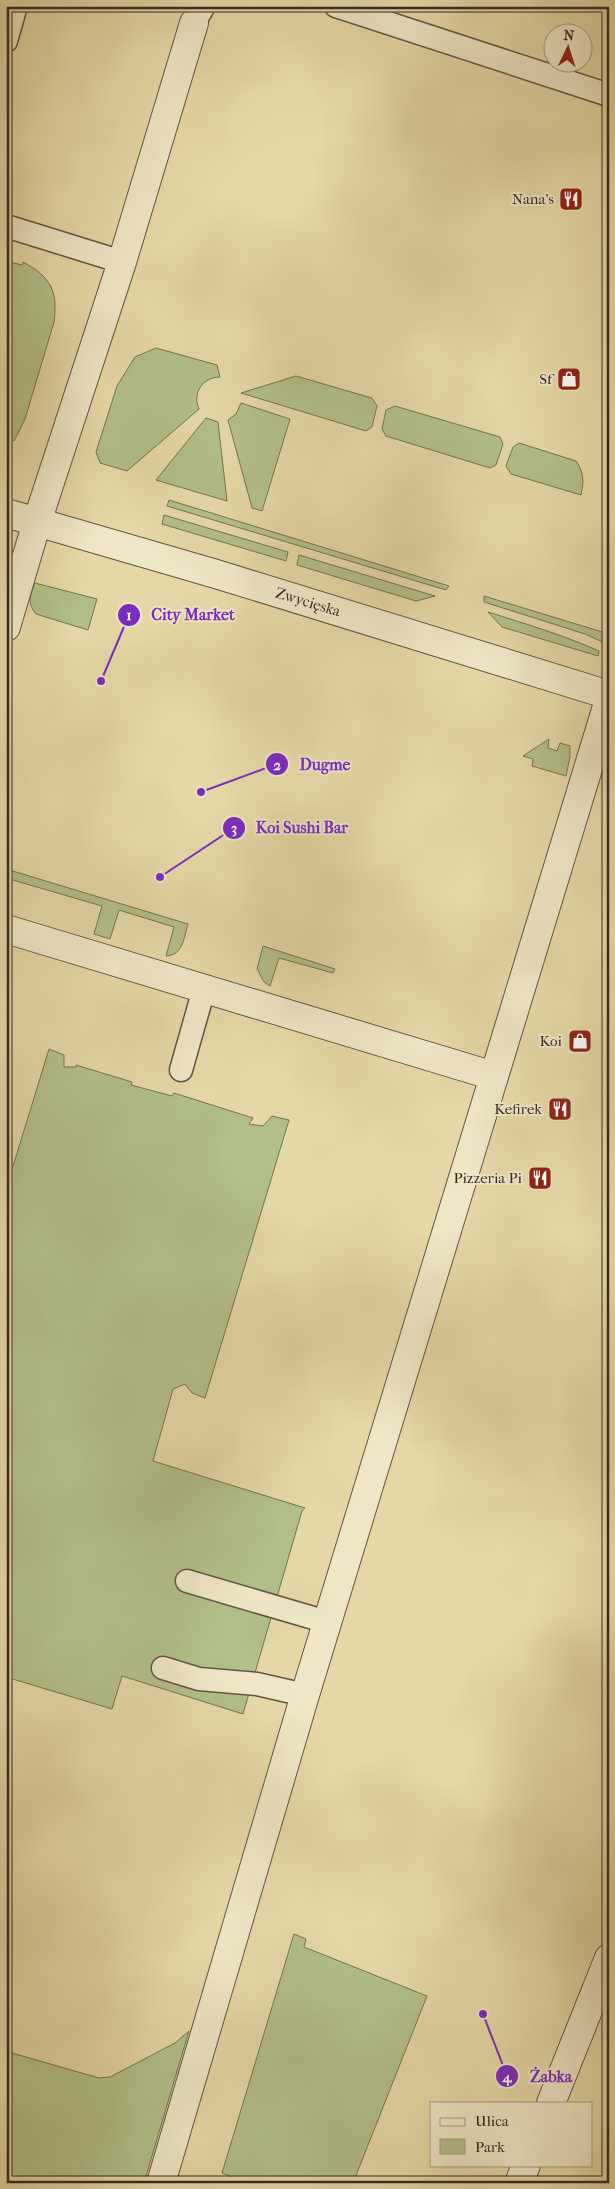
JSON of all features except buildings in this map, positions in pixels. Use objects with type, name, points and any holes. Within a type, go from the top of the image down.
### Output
[{"type":"street","points":[[6,627],[37,522],[122,262],[199,15]]},
{"type":"street","name":"Zwycięska","points":[[6,513],[226,577],[609,695]]},
{"type":"street","points":[[161,2183],[327,1622],[609,700]]},
{"type":"street","points":[[6,929],[494,1076]]},
{"type":"street","points":[[551,2102],[606,1971]]},
{"type":"street","points":[[519,2183],[526,2166]]},
{"type":"lane","points":[[6,41],[16,6]]},
{"type":"lane","points":[[336,6],[609,95]]},
{"type":"lane","points":[[6,226],[122,262]]},
{"type":"lane","points":[[181,1070],[204,989]]},
{"type":"lane","points":[[187,1582],[327,1622]]},
{"type":"lane","points":[[163,1668],[199,1678],[257,1684],[305,1695]]},
{"type":"green space","points":[[6,261],[22,265],[23,262],[40,273],[50,286],[55,302],[54,322],[25,419],[14,441],[6,439]]},
{"type":"green space","points":[[156,348],[217,365],[220,377],[208,380],[200,387],[197,398],[199,409],[127,471],[100,463],[96,452],[117,386],[135,357]]},
{"type":"green space","points":[[296,376],[372,398],[377,406],[372,427],[366,431],[241,393]]},
{"type":"green space","points":[[241,403],[290,419],[262,511],[252,508],[228,420],[236,414]]},
{"type":"green space","points":[[395,406],[500,437],[503,444],[496,465],[490,468],[386,436],[382,429],[386,410]]},
{"type":"green space","points":[[206,418],[218,422],[227,501],[156,480]]},
{"type":"green space","points":[[519,443],[576,461],[583,477],[581,495],[511,474],[506,466],[513,447]]},
{"type":"green space","points":[[169,500],[449,586],[446,590],[167,506]]},
{"type":"green space","points":[[164,515],[288,552],[286,561],[162,524]]},
{"type":"green space","points":[[299,555],[435,596],[416,601],[297,565]]},
{"type":"green space","points":[[35,583],[97,599],[88,630],[36,614],[30,603]]},
{"type":"green space","points":[[484,596],[609,634],[609,645],[585,634],[484,602]]},
{"type":"green space","points":[[488,612],[585,645],[599,651],[598,656],[502,627]]},
{"type":"green space","points":[[549,739],[548,748],[557,751],[560,743],[570,746],[566,776],[532,766],[533,759],[523,756]]},
{"type":"green space","points":[[6,869],[188,924],[182,945],[176,953],[166,956],[174,927],[119,910],[110,939],[94,934],[102,906],[6,878]]},
{"type":"green space","points":[[263,946],[335,969],[333,973],[279,958],[270,986],[264,982],[257,969]]},
{"type":"green space","points":[[49,1049],[64,1055],[64,1067],[76,1067],[76,1065],[132,1082],[131,1085],[172,1096],[174,1093],[253,1118],[249,1124],[263,1126],[272,1116],[289,1120],[205,1398],[192,1393],[185,1384],[173,1389],[153,1461],[305,1508],[302,1511],[243,1714],[122,1676],[112,1709],[6,1677],[6,1189]]},
{"type":"green space","points":[[294,1934],[306,1939],[304,1947],[427,1996],[353,2183],[247,2183],[222,2173]]},
{"type":"green space","points":[[189,2031],[144,2183],[6,2183],[6,2075],[12,2053],[99,2078],[110,2077],[175,2043]]},
{"type":"place","name":"Nana's","points":[[571,199]]},
{"type":"place","name":"Sf","points":[[569,379]]},
{"type":"place","name":"City Market","points":[[101,681]]},
{"type":"place","name":"Dugme","points":[[201,792]]},
{"type":"place","name":"Koi Sushi Bar","points":[[160,877]]},
{"type":"place","name":"Koi","points":[[580,1041]]},
{"type":"place","name":"Kefirek","points":[[560,1109]]},
{"type":"place","name":"Pizzeria Pi","points":[[540,1178]]},
{"type":"place","name":"Żabka","points":[[483,2014]]}]
